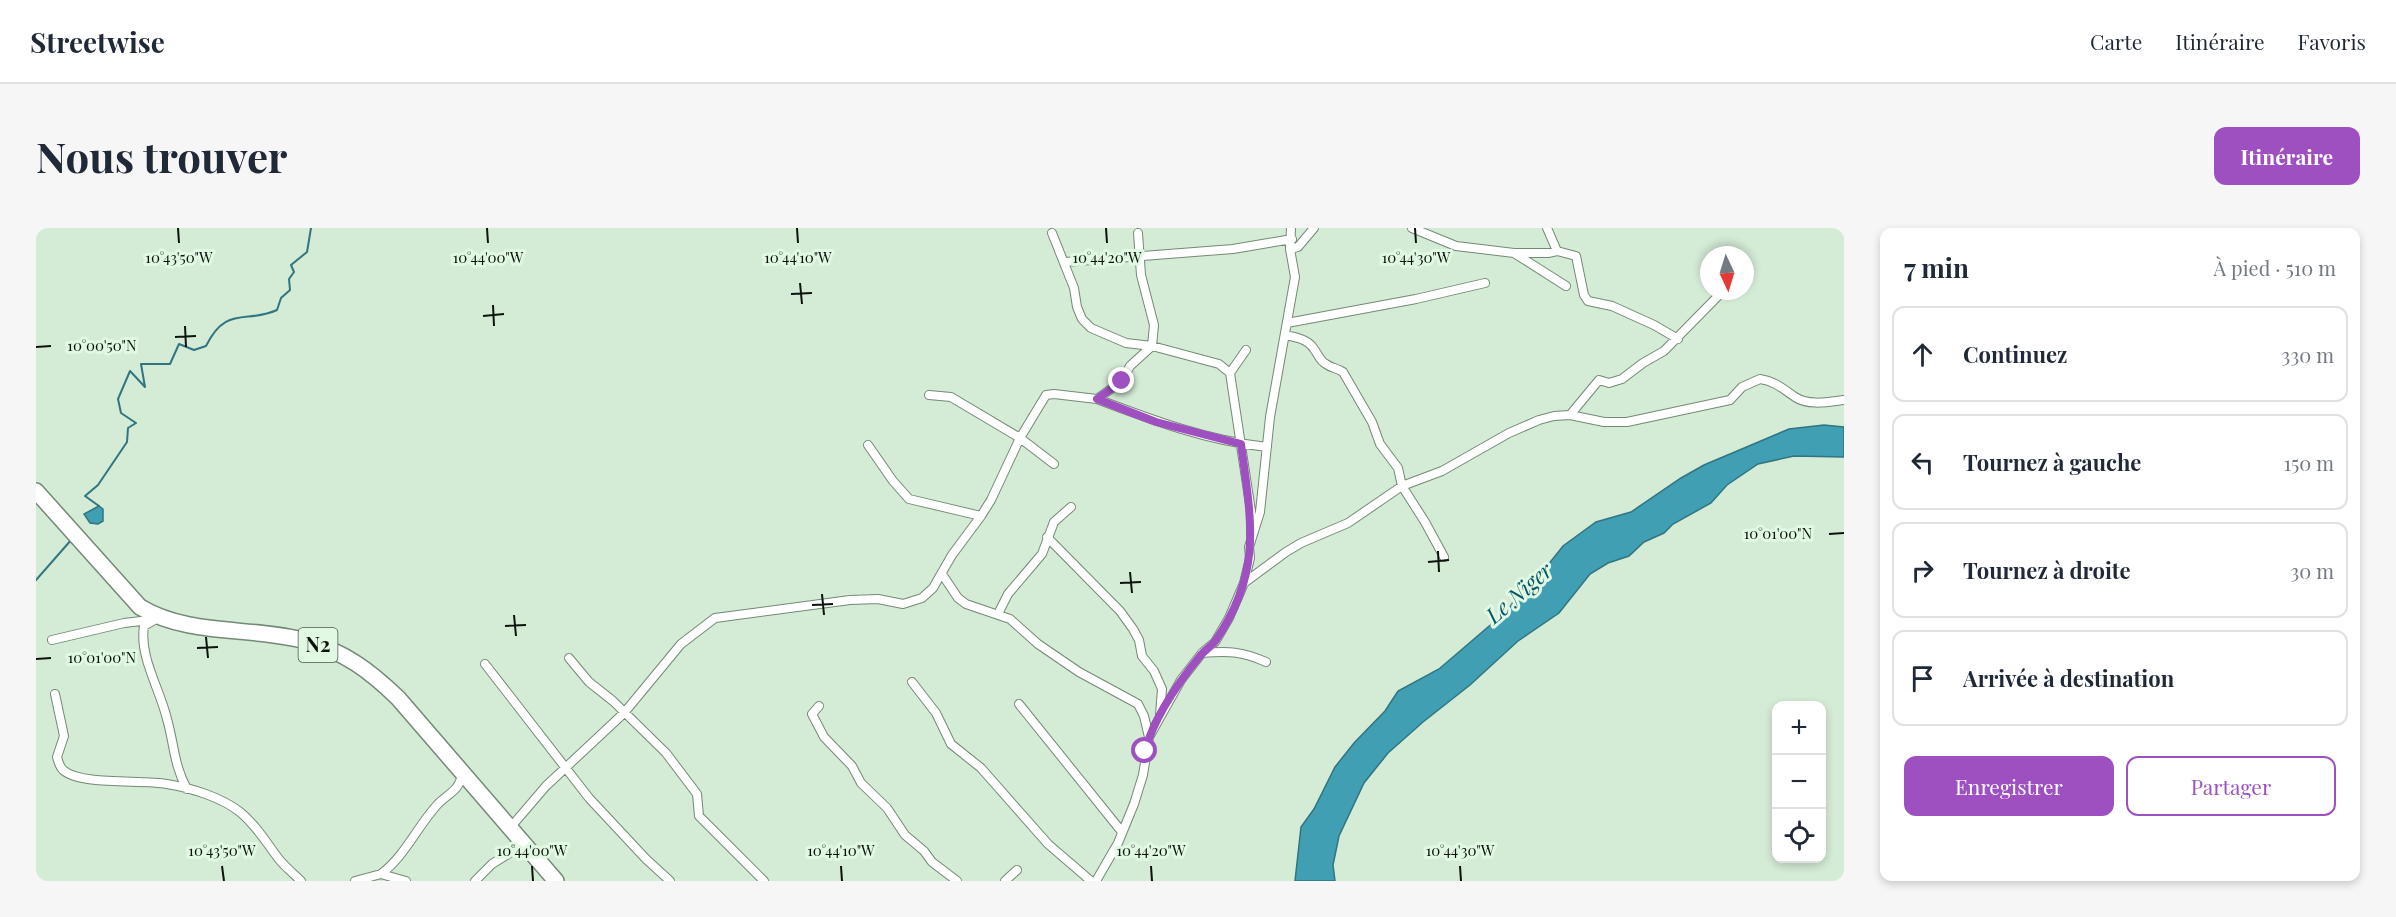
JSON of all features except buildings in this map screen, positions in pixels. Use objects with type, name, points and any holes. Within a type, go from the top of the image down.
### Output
[{"type":"highway","name":"N2","points":[[36,490],[140,607],[157,619],[202,628],[305,640],[340,653],[370,671],[398,698],[556,881]]},
{"type":"street","points":[[1249,547],[1260,512],[1270,417],[1295,277],[1290,249],[1291,228]]},
{"type":"street","points":[[1290,249],[1298,247],[1314,228]]},
{"type":"street","points":[[1412,228],[1456,246],[1514,253],[1557,251],[1576,256],[1584,295],[1588,301],[1612,306],[1654,325],[1677,339]]},
{"type":"street","points":[[1547,228],[1557,251]]},
{"type":"street","points":[[1052,232],[1074,288],[1082,320],[1090,328],[1126,344],[1152,346],[1219,364],[1230,373],[1251,511],[1250,558],[1244,583],[1229,618],[1215,642],[1202,653],[1181,680],[1149,736],[1143,775],[1122,832],[1096,881]]},
{"type":"street","points":[[1097,399],[1114,389],[1131,366],[1152,346],[1154,325],[1141,276],[1138,233]]},
{"type":"street","points":[[1065,262],[1233,249],[1292,238]]},
{"type":"street","points":[[1514,253],[1566,286]]},
{"type":"street","points":[[1287,323],[1416,299],[1457,287],[1485,283]]},
{"type":"street","points":[[1570,415],[1599,380],[1609,383],[1622,379],[1664,351],[1714,300]]},
{"type":"street","points":[[1285,335],[1304,339],[1313,346],[1326,365],[1343,372],[1372,422],[1380,444],[1398,468],[1402,486],[1444,557]]},
{"type":"street","points":[[1230,373],[1246,350]]},
{"type":"street","points":[[1244,583],[1293,547],[1348,523],[1402,486],[1442,471],[1509,433],[1539,420],[1570,415],[1605,422],[1627,422],[1730,400],[1742,387],[1760,379],[1778,384],[1796,398],[1804,401],[1844,400]]},
{"type":"street","points":[[510,828],[546,786],[624,713],[681,644],[715,618],[850,600],[878,598],[903,604],[914,603],[933,588],[952,555],[981,516],[1020,438],[1046,395],[1054,393],[1097,399],[1156,422],[1241,444],[1267,447]]},
{"type":"street","points":[[929,395],[951,397],[1020,438],[1054,464]]},
{"type":"street","points":[[868,445],[893,481],[909,499],[981,516]]},
{"type":"street","points":[[998,614],[1008,594],[1041,555],[1054,522],[1071,507]]},
{"type":"street","points":[[1047,537],[1120,611],[1133,629],[1139,640],[1142,656],[1154,671],[1162,689],[1159,719]]},
{"type":"street","points":[[942,574],[958,598],[966,604],[1010,619],[1038,644],[1079,672],[1138,704],[1149,736]]},
{"type":"street","points":[[52,640],[124,623],[157,619]]},
{"type":"street","points":[[157,619],[144,626],[143,645],[168,720],[177,769],[188,789]]},
{"type":"street","points":[[1202,653],[1231,651],[1246,653],[1266,662]]},
{"type":"street","points":[[570,658],[589,682],[613,701],[666,753],[697,794],[699,816],[764,881]]},
{"type":"street","points":[[484,664],[589,798],[665,880]]},
{"type":"street","points":[[912,682],[936,713],[951,744],[981,768],[1048,844],[1091,881]]},
{"type":"street","points":[[55,694],[64,727],[64,736],[57,757],[62,769],[71,774],[102,781],[143,781],[188,789],[238,811],[301,881]]},
{"type":"street","points":[[1019,704],[1122,832]]},
{"type":"street","points":[[819,706],[812,714],[824,737],[852,766],[861,783],[887,808],[905,835],[924,851],[932,862],[957,881]]},
{"type":"street","points":[[355,881],[381,874],[393,865],[432,810],[459,786],[462,772]]},
{"type":"street","points":[[475,881],[492,864],[524,844]]},
{"type":"street","points":[[1005,881],[1017,870]]},
{"type":"street","points":[[381,874],[406,881]]},
{"type":"water","name":"Le Niger","points":[[1824,425],[1844,427],[1844,457],[1794,456],[1758,464],[1727,485],[1711,503],[1673,524],[1664,533],[1644,542],[1629,556],[1608,563],[1590,574],[1559,613],[1518,641],[1470,685],[1388,753],[1364,783],[1339,836],[1333,865],[1335,881],[1295,881],[1301,827],[1314,809],[1335,767],[1354,743],[1385,711],[1398,691],[1439,669],[1509,609],[1522,586],[1540,575],[1563,546],[1596,522],[1631,512],[1704,465],[1789,429]]},
{"type":"water","points":[[99,506],[103,509],[103,521],[98,524],[90,523],[84,514]]},
{"type":"waterway","points":[[99,506],[85,496],[98,485],[127,442],[128,428],[136,423],[121,413],[118,399],[130,371],[145,387],[141,364],[170,364],[179,344],[194,350],[206,346],[221,325],[229,320],[277,310],[281,298],[290,290],[289,279],[294,272],[291,265],[307,252],[311,228]]},
{"type":"waterway","points":[[36,580],[72,539]]},
{"type":"route","points":[[1122,381],[1114,389],[1097,399],[1156,422],[1241,444],[1251,511],[1250,558],[1244,583],[1229,618],[1215,642],[1202,653],[1181,680],[1149,736],[1145,751]]}]
